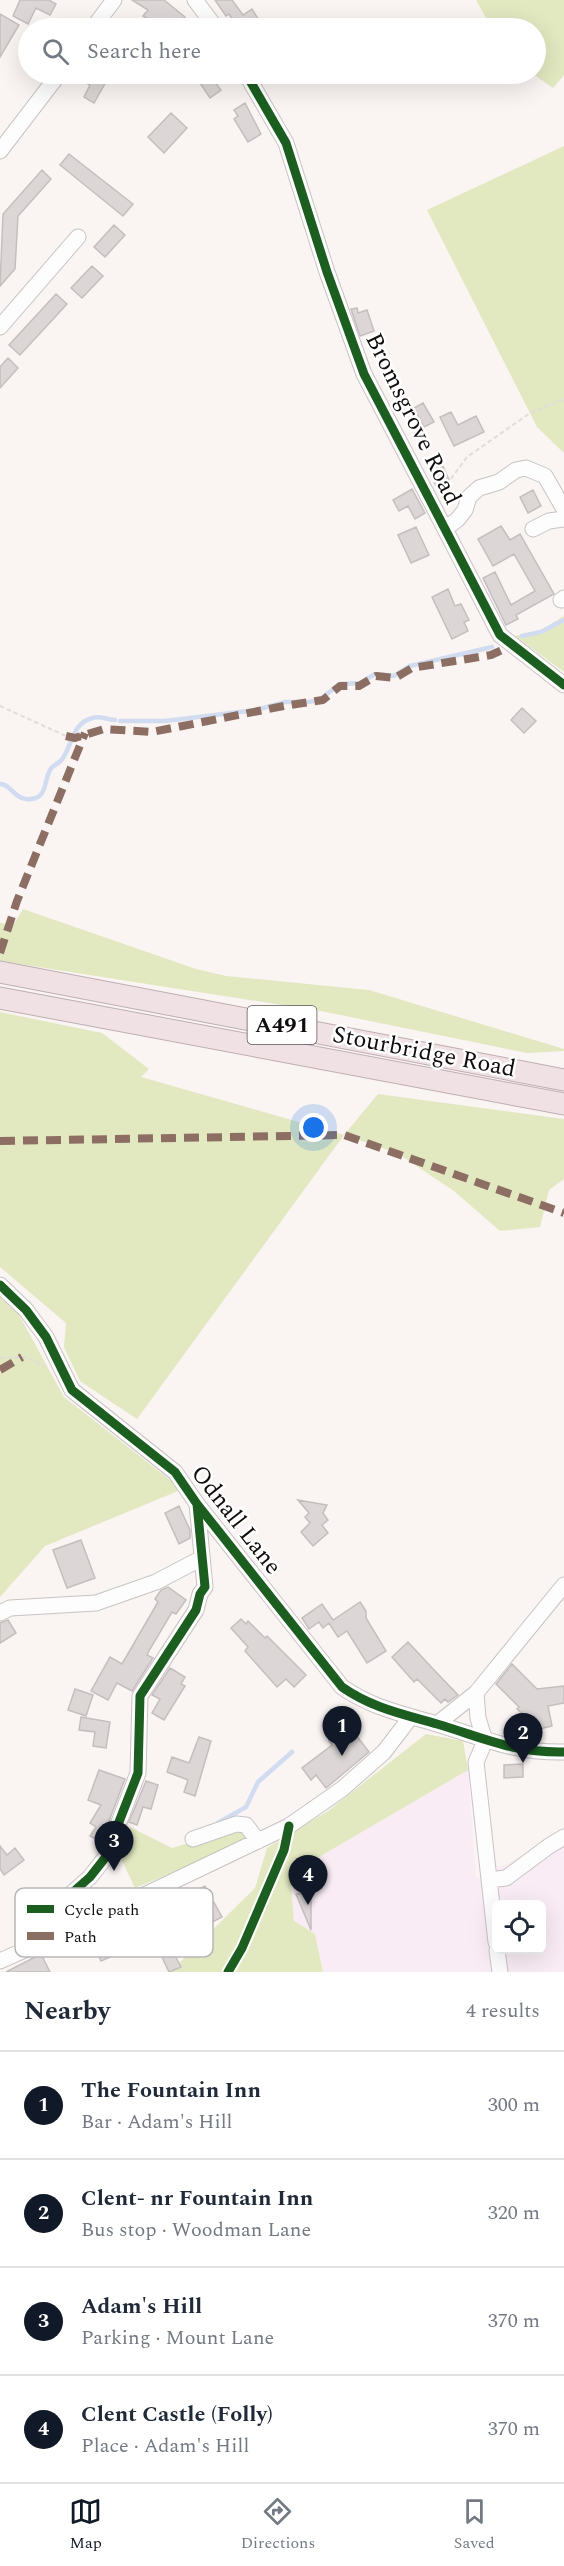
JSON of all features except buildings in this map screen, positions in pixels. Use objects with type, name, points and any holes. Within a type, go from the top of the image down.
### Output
[{"type":"highway","name":"Stourbridge Road","points":[[0,972],[564,1080]]},
{"type":"highway","name":"Stourbridge Road","points":[[0,998],[564,1104]]},
{"type":"street","points":[[100,18],[114,0]]},
{"type":"street","points":[[195,0],[208,18]]},
{"type":"street","points":[[0,151],[51,84]]},
{"type":"street","name":"Bromsgrove Road","points":[[252,84],[286,143],[327,272],[364,374],[500,635],[564,685]]},
{"type":"street","points":[[0,327],[78,237]]},
{"type":"street","points":[[445,529],[458,519],[465,510],[470,497],[479,488],[499,482],[516,470],[526,468],[545,476],[564,508]]},
{"type":"street","points":[[533,529],[549,521],[564,519]]},
{"type":"street","name":"Odnall Lane","points":[[0,1285],[26,1310],[39,1328],[72,1390],[175,1472],[197,1504],[342,1687],[368,1704],[485,1741],[537,1753],[564,1752]]},
{"type":"street","points":[[77,1888],[90,1877],[105,1858],[138,1773],[140,1696],[196,1610],[200,1594],[205,1587],[197,1504]]},
{"type":"street","points":[[0,1613],[10,1608],[96,1603],[156,1582],[202,1558]]},
{"type":"street","points":[[437,1724],[476,1693],[564,1585]]},
{"type":"street","points":[[476,1693],[478,1718],[485,1741],[476,1762],[492,1907]]},
{"type":"street","points":[[157,1888],[289,1826],[342,1789],[384,1752],[410,1718]]},
{"type":"street","points":[[193,1839],[236,1824],[246,1825],[258,1841]]},
{"type":"street","points":[[489,1880],[506,1878],[564,1838]]},
{"type":"street","points":[[0,1961],[15,1954]]},
{"type":"street","points":[[498,1954],[500,1972]]},
{"type":"path","points":[[432,504],[467,457],[530,413],[564,399]]},
{"type":"path","points":[[0,706],[66,736]]},
{"type":"path","points":[[0,1358],[26,1357],[66,1378]]},
{"type":"shaded area","points":[[468,1770],[476,1879],[564,1835],[564,1972],[323,1972],[315,1934],[294,1921],[291,1885],[305,1876],[307,1864]]},
{"type":"green space","points":[[476,0],[564,0],[564,75],[553,88],[546,83],[546,18],[486,18]]},
{"type":"green space","points":[[564,146],[564,453],[537,427],[427,210]]},
{"type":"green space","points":[[564,616],[564,672],[515,636],[543,629]]},
{"type":"green space","points":[[23,909],[196,969],[226,976],[369,990],[564,1049],[564,1051],[527,1053],[321,1011],[0,961],[0,923],[14,924]]},
{"type":"green space","points":[[0,1012],[102,1033],[149,1069],[141,1077],[344,1135],[137,1419],[80,1381],[64,1347],[66,1323],[0,1267]]},
{"type":"green space","points":[[378,1094],[564,1119],[564,1179],[549,1190],[540,1227],[500,1231],[454,1191],[397,1153],[344,1135]]},
{"type":"green space","points":[[0,1297],[19,1315],[64,1397],[174,1483],[178,1491],[45,1546],[0,1597]]},
{"type":"green space","points":[[426,1734],[463,1741],[468,1770],[307,1864],[305,1876],[291,1885],[294,1921],[315,1934],[323,1972],[170,1972],[185,1957],[213,1957],[213,1930],[255,1888],[267,1848],[328,1811]]},
{"type":"green space","points":[[130,1827],[172,1848],[240,1828],[248,1841],[135,1888],[119,1854]]},
{"type":"waterway","points":[[522,636],[541,632],[564,620]]},
{"type":"waterway","points":[[120,721],[165,721],[256,710],[285,702],[319,700],[340,684],[360,683],[375,674],[394,676],[410,666],[492,647]]},
{"type":"waterway","points":[[0,784],[8,787],[21,798],[31,799],[40,796],[50,770],[62,760],[80,725],[95,717],[115,720]]},
{"type":"waterway","points":[[218,1823],[246,1807],[258,1782],[292,1752]]},
{"type":"marked path","points":[[66,736],[75,738],[104,729],[152,732],[323,700],[340,686],[359,686],[376,676],[395,678],[412,668],[491,655],[513,645]]},
{"type":"marked path","points":[[0,953],[17,901],[85,733]]},
{"type":"marked path","points":[[0,1141],[344,1135],[564,1213]]},
{"type":"marked path","points":[[0,1370],[22,1357]]},
{"type":"cycle path","points":[[252,84],[286,143],[327,272],[364,374],[500,635],[564,685]]},
{"type":"cycle path","points":[[0,1285],[26,1310],[46,1337],[72,1390],[175,1472],[197,1504],[342,1687],[388,1710],[499,1744],[529,1750],[564,1752]]},
{"type":"cycle path","points":[[78,1888],[105,1858],[138,1773],[140,1696],[196,1610],[200,1594],[205,1587],[197,1504]]},
{"type":"cycle path","points":[[228,1972],[242,1948],[284,1850],[289,1826]]},
{"type":"place","name":"The Fountain Inn","points":[[342,1756]]},
{"type":"place","name":"Clent- nr Fountain Inn","points":[[523,1763]]},
{"type":"place","name":"Adam's Hill","points":[[114,1871]]},
{"type":"place","name":"Clent Castle (Folly)","points":[[308,1905]]}]
